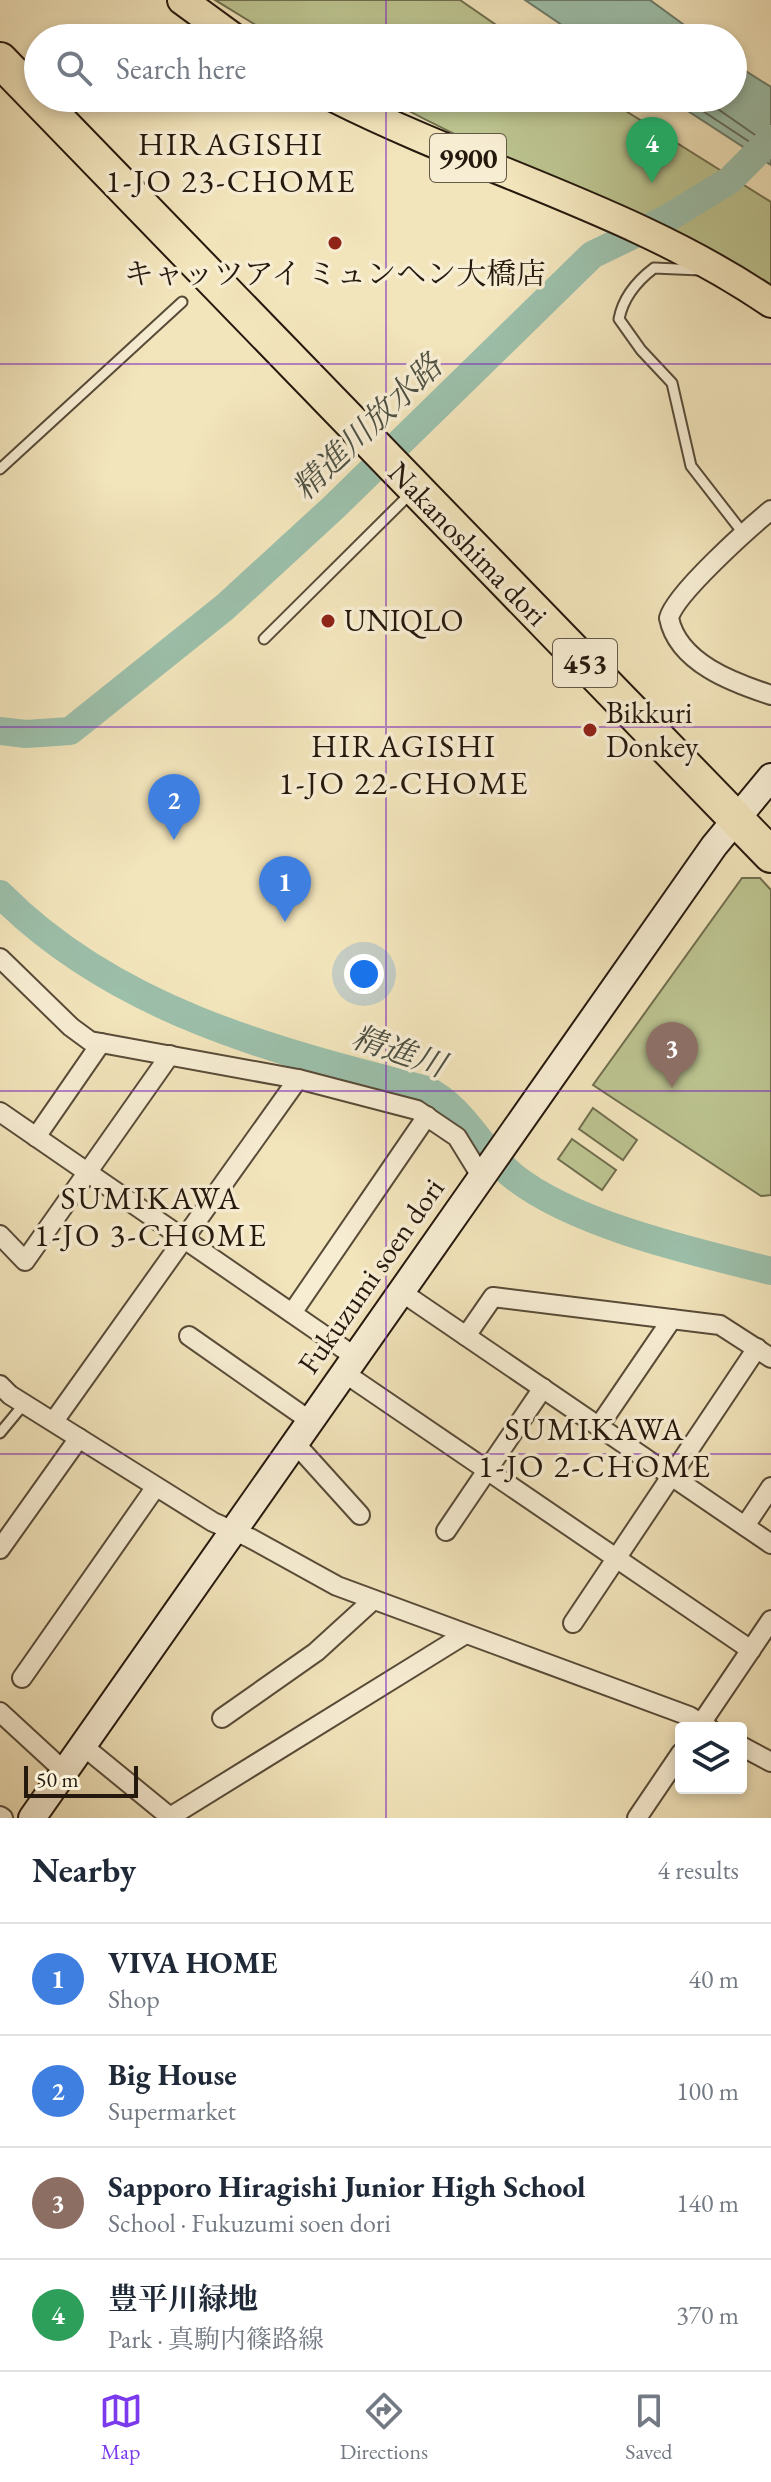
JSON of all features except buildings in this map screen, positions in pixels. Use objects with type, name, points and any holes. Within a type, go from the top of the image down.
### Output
[{"type":"highway","name":"Nakanoshima dori","points":[[0,60],[24,85]]},
{"type":"highway","name":"Nakanoshima dori","points":[[50,112],[771,855]]},
{"type":"main road","points":[[182,0],[215,24]]},
{"type":"main road","name":"9900","points":[[365,112],[435,145],[603,213],[682,250],[771,303]]},
{"type":"street","points":[[771,510],[743,533],[675,604],[669,618],[677,636],[709,670],[725,680],[771,695]]},
{"type":"street","name":"Fukuzumi soen dori","points":[[32,1818],[490,1164],[736,818],[771,777]]},
{"type":"street","points":[[2,965],[77,1032],[101,1043],[298,1079],[427,1116],[490,1164]]},
{"type":"street","points":[[36,1137],[101,1043]]},
{"type":"street","points":[[2,1243],[25,1261],[170,1055]]},
{"type":"street","points":[[54,1421],[298,1079]]},
{"type":"street","points":[[0,1112],[292,1313],[349,1364],[488,1470],[751,1650]]},
{"type":"street","points":[[292,1313],[427,1116]]},
{"type":"street","points":[[400,1291],[771,1544]]},
{"type":"street","points":[[466,1336],[493,1297],[720,1325],[764,1353],[672,1476],[573,1623]]},
{"type":"street","points":[[599,1426],[672,1319]]},
{"type":"street","points":[[189,1336],[309,1420]]},
{"type":"street","points":[[0,1385],[24,1404],[155,1488],[372,1601],[692,1722]]},
{"type":"street","points":[[446,1531],[543,1388]]},
{"type":"street","points":[[0,1549],[79,1438]]},
{"type":"street","points":[[294,1442],[360,1515]]},
{"type":"street","points":[[745,1526],[771,1487]]},
{"type":"street","points":[[22,1678],[155,1488]]},
{"type":"street","points":[[222,1718],[316,1652],[372,1601]]},
{"type":"street","points":[[706,1722],[771,1620]]},
{"type":"street","points":[[82,1745],[170,1817],[464,1635]]},
{"type":"street","points":[[0,1712],[64,1771]]},
{"type":"street","points":[[747,1749],[771,1762]]},
{"type":"street","points":[[637,1818],[675,1762]]},
{"type":"lane","points":[[713,267],[696,271],[654,268],[638,281],[626,299],[619,319],[672,383],[691,466],[743,533]]},
{"type":"lane","points":[[0,469],[182,302]]},
{"type":"lane","points":[[264,639],[407,481]]},
{"type":"lane","points":[[0,1433],[24,1404]]},
{"type":"shaded area","points":[[215,0],[460,0],[495,24],[254,24]]},
{"type":"shaded area","points":[[411,112],[627,112],[771,202],[771,285],[676,234]]},
{"type":"shaded area","points":[[742,878],[760,878],[771,890],[771,1195],[761,1196],[593,1085]]},
{"type":"shaded area","points":[[593,1108],[637,1140],[623,1160],[579,1129]]},
{"type":"shaded area","points":[[572,1139],[616,1170],[602,1190],[558,1159]]},
{"type":"water","points":[[525,0],[650,0],[683,24],[560,24]]},
{"type":"water","points":[[747,72],[771,87],[771,165],[690,112],[747,112]]},
{"type":"waterway","name":"精進川放水路","points":[[0,731],[26,734],[70,731],[225,607],[333,508],[592,255],[668,218],[730,180],[771,139]]},
{"type":"waterway","name":"精進川","points":[[0,894],[45,934],[94,968],[145,997],[255,1041],[427,1090],[452,1108],[513,1176],[568,1209],[636,1235],[771,1271]]},
{"type":"place","name":"豊平川緑地","points":[[652,183]]},
{"type":"place","name":"キャッツアイ ミュンヘン大橋店","points":[[335,243]]},
{"type":"place","name":"UNIQLO","points":[[328,621]]},
{"type":"place","name":"Bikkuri Donkey","points":[[590,730]]},
{"type":"place","name":"Big House","points":[[174,840]]},
{"type":"place","name":"VIVA HOME","points":[[285,922]]},
{"type":"place","name":"Sapporo Hiragishi Junior High School","points":[[672,1088]]},
{"type":"district","name":"HIRAGISHI 1-JO 23-CHOME","points":[[231,162]]},
{"type":"district","name":"HIRAGISHI 1-JO 22-CHOME","points":[[404,764]]},
{"type":"district","name":"SUMIKAWA 1-JO 3-CHOME","points":[[151,1216]]},
{"type":"district","name":"SUMIKAWA 1-JO 2-CHOME","points":[[595,1448]]}]
